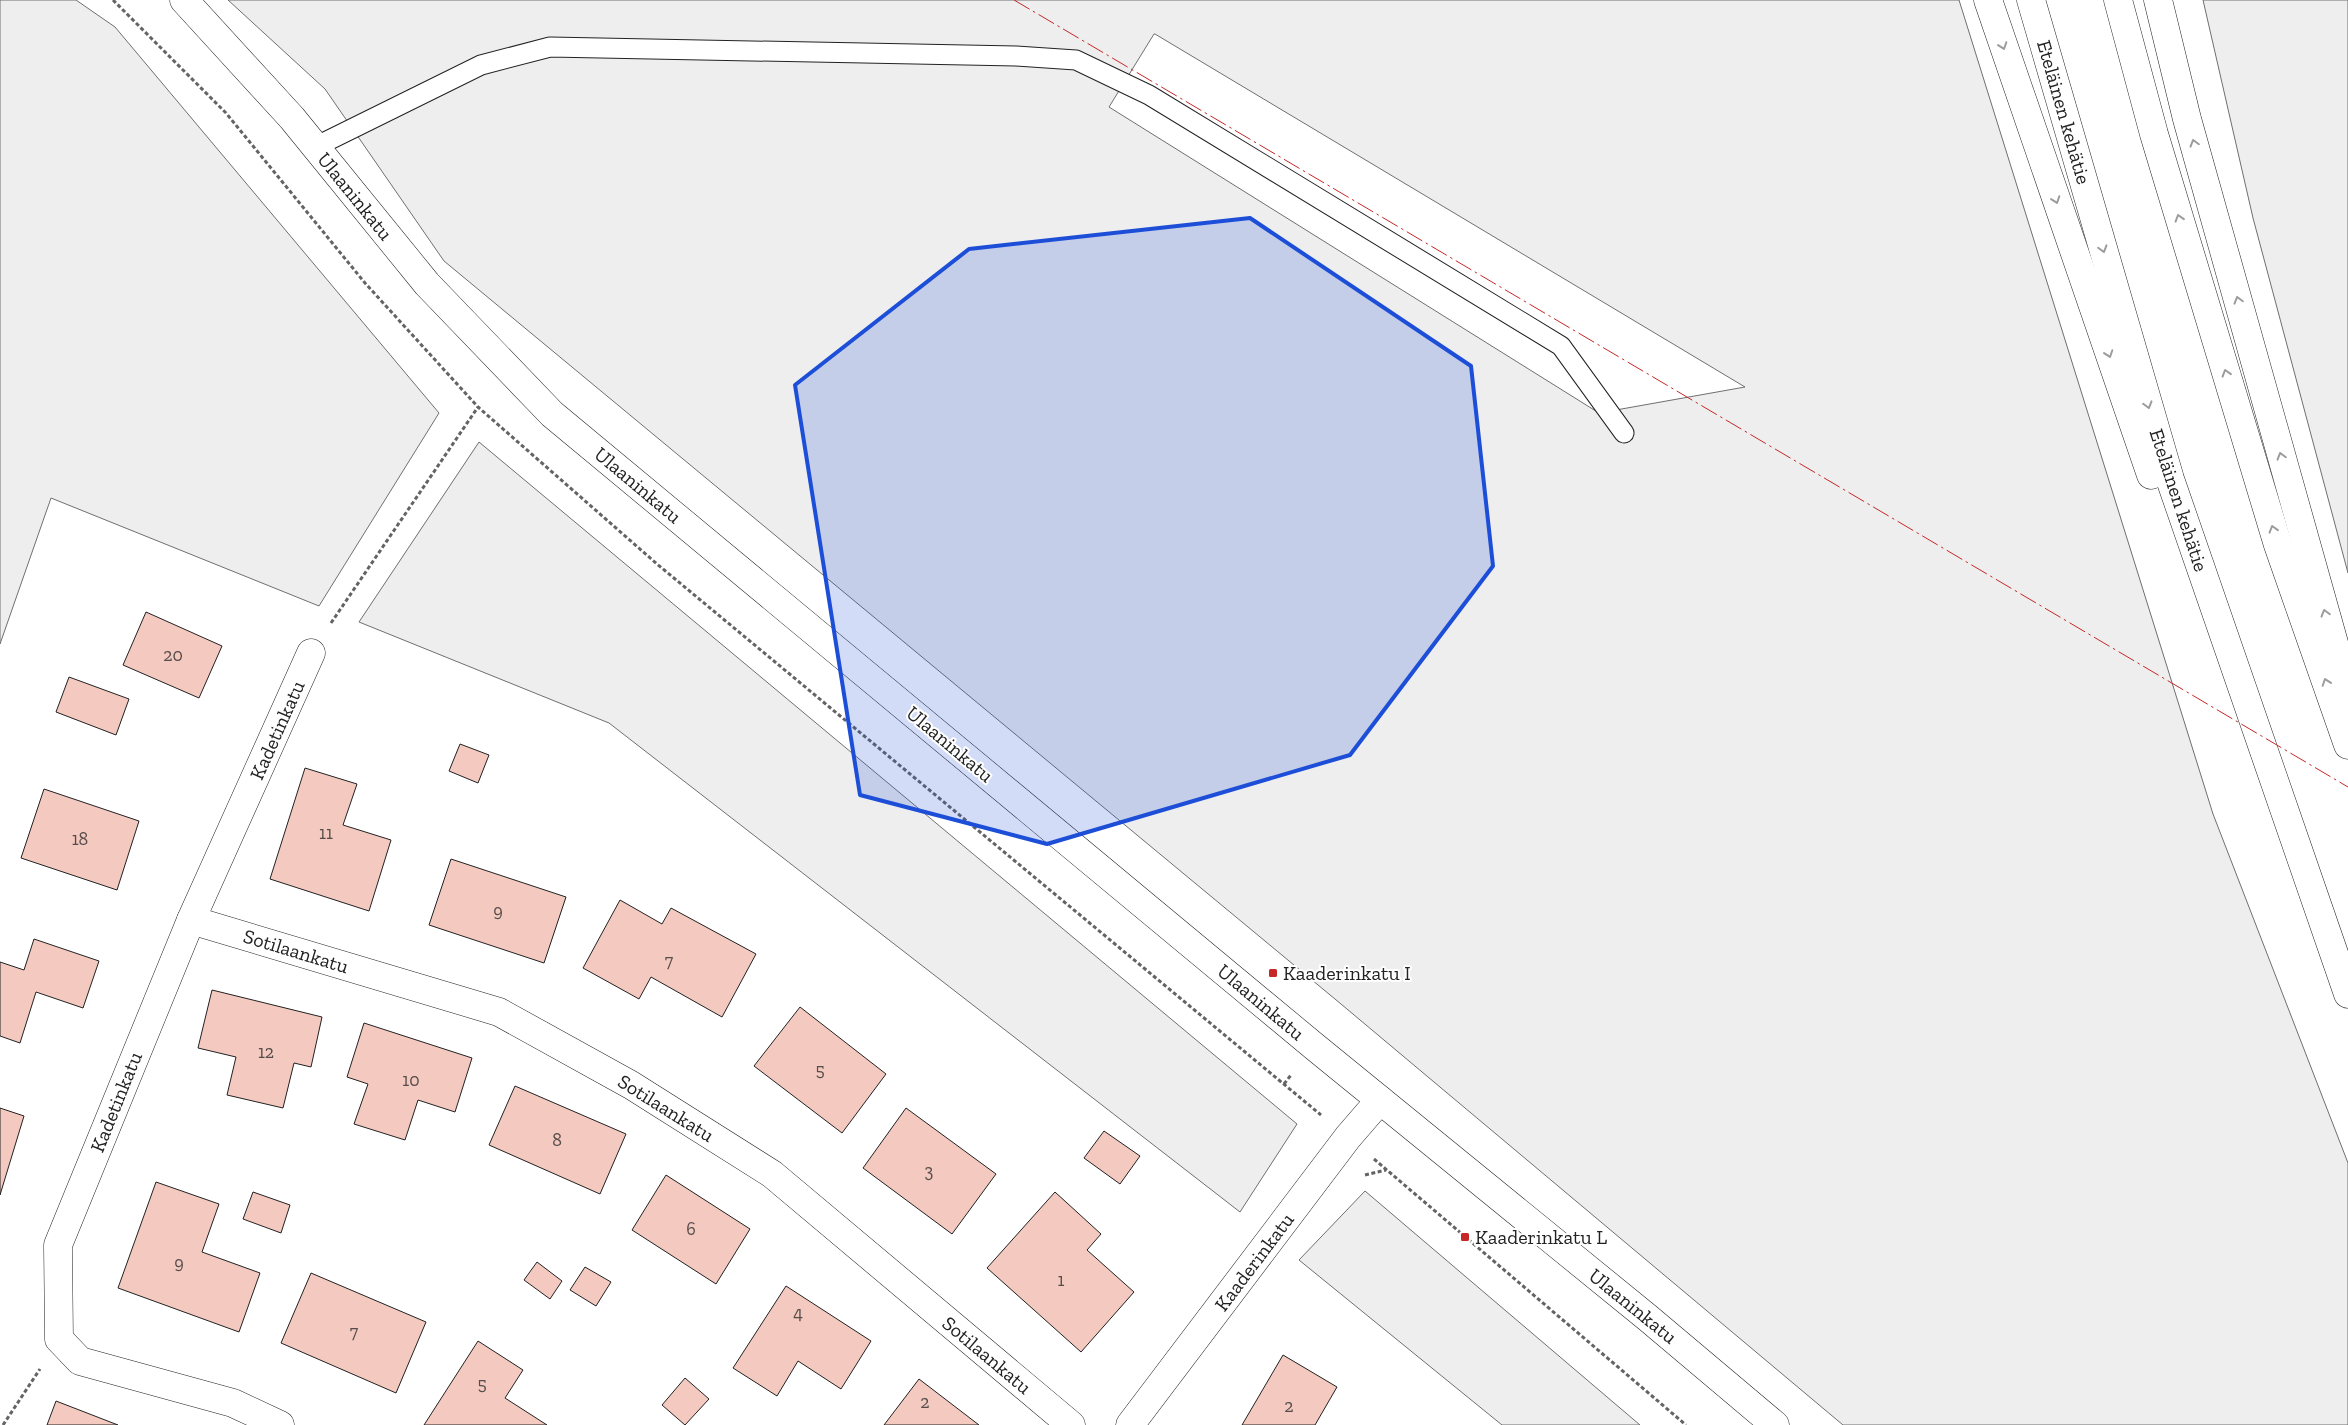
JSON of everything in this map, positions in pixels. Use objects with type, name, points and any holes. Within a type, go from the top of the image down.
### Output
[{"type":"main road","name":"Ulaaninkatu","points":[[184,0],[292,118],[427,284],[552,414],[1380,1100],[1648,1318],[1775,1425]]},
{"type":"main road","points":[[1988,0],[2172,536],[2345,987]]},
{"type":"main road","name":"Eteläinen kehätie","points":[[2031,0],[2170,479],[2345,987]]},
{"type":"main road","points":[[2119,4],[2154,134],[2278,545],[2348,745]]},
{"type":"main road","points":[[2159,7],[2187,118],[2348,694]]},
{"type":"main road","name":"Kadetinkatu","points":[[59,1339],[58,1245],[191,920],[311,653]]},
{"type":"main road","name":"Sotilaankatu","points":[[191,920],[499,1012],[631,1085],[772,1174],[1071,1425]]},
{"type":"main road","name":"Kaaderinkatu","points":[[1130,1425],[1348,1137],[1380,1100]]},
{"type":"main road","points":[[59,1339],[80,1360],[233,1403],[280,1425]]},
{"type":"lane","points":[[315,147],[481,65],[550,47],[1006,56],[1076,60],[1149,96],[1561,346],[1624,433]]},
{"type":"path","points":[[311,653],[478,407]]},
{"type":"path","points":[[1348,1137],[1686,1425]]},
{"type":"path","points":[[4,1425],[59,1339]]},
{"type":"highlighted area","points":[[1250,218],[1471,366],[1493,566],[1350,755],[1047,844],[860,795],[795,385],[969,249]]},
{"type":"shaded area","points":[[0,0],[76,0],[115,27],[439,413],[319,606],[51,498],[0,644]]},
{"type":"shaded area","points":[[228,0],[1959,0],[2213,814],[2348,1163],[2348,1425],[1843,1425],[1341,1004],[444,261],[325,89]],"holes":[[[1155,34],[1745,387],[1599,413],[1109,107]]]},
{"type":"shaded area","points":[[2203,0],[2348,0],[2348,573],[2253,218]]},
{"type":"shaded area","points":[[479,442],[1297,1124],[1240,1212],[609,723],[359,622]]},
{"type":"shaded area","points":[[1365,1191],[1640,1425],[1502,1425],[1299,1260]]},
{"type":"building","points":[[146,612],[222,646],[199,698],[123,665]]},
{"type":"building","points":[[69,677],[129,699],[116,735],[56,712]]},
{"type":"building","points":[[460,744],[489,755],[478,783],[449,771]]},
{"type":"building","points":[[305,768],[357,784],[343,825],[391,840],[369,911],[270,879]]},
{"type":"building","points":[[44,789],[139,821],[117,890],[21,858]]},
{"type":"building","points":[[451,859],[566,897],[544,963],[429,925]]},
{"type":"building","points":[[620,900],[662,924],[671,908],[756,954],[722,1017],[651,977],[639,999],[583,968]]},
{"type":"building","points":[[34,939],[99,961],[83,1008],[36,992],[20,1043],[0,1036],[0,962],[24,970]]},
{"type":"building","points":[[212,990],[322,1017],[311,1067],[294,1063],[283,1108],[227,1095],[236,1057],[198,1048]]},
{"type":"building","points":[[800,1007],[886,1074],[842,1133],[754,1066]]},
{"type":"building","points":[[364,1023],[472,1058],[455,1112],[418,1100],[405,1140],[354,1124],[368,1084],[347,1077]]},
{"type":"building","points":[[515,1086],[626,1134],[600,1194],[489,1145]]},
{"type":"building","points":[[0,1108],[24,1116],[0,1195]]},
{"type":"building","points":[[906,1108],[996,1174],[952,1234],[863,1168]]},
{"type":"building","points":[[1104,1131],[1140,1156],[1120,1184],[1084,1158]]},
{"type":"building","points":[[666,1175],[750,1229],[716,1284],[632,1230]]},
{"type":"building","points":[[156,1182],[219,1204],[202,1252],[260,1273],[239,1332],[118,1288]]},
{"type":"building","points":[[253,1192],[290,1205],[281,1233],[243,1219]]},
{"type":"building","points":[[1055,1192],[1101,1234],[1087,1250],[1134,1292],[1081,1352],[987,1268]]},
{"type":"building","points":[[537,1262],[562,1281],[550,1299],[524,1280]]},
{"type":"building","points":[[585,1267],[611,1282],[596,1306],[570,1290]]},
{"type":"building","points":[[311,1273],[426,1322],[396,1393],[281,1343]]},
{"type":"building","points":[[786,1286],[871,1341],[841,1389],[798,1361],[777,1396],[733,1368]]},
{"type":"building","points":[[478,1341],[523,1370],[505,1398],[547,1425],[424,1425]]},
{"type":"building","points":[[1283,1355],[1337,1387],[1315,1425],[1242,1425]]},
{"type":"building","points":[[685,1378],[709,1399],[685,1425],[662,1405]]},
{"type":"building","points":[[919,1379],[979,1425],[884,1425]]},
{"type":"building","points":[[56,1401],[118,1425],[47,1425]]},
{"type":"power","points":[[1014,0],[2348,787]]},
{"type":"place","name":"Kaaderinkatu I","points":[[1273,973]]},
{"type":"place","name":"Kaaderinkatu L","points":[[1465,1237]]}]
